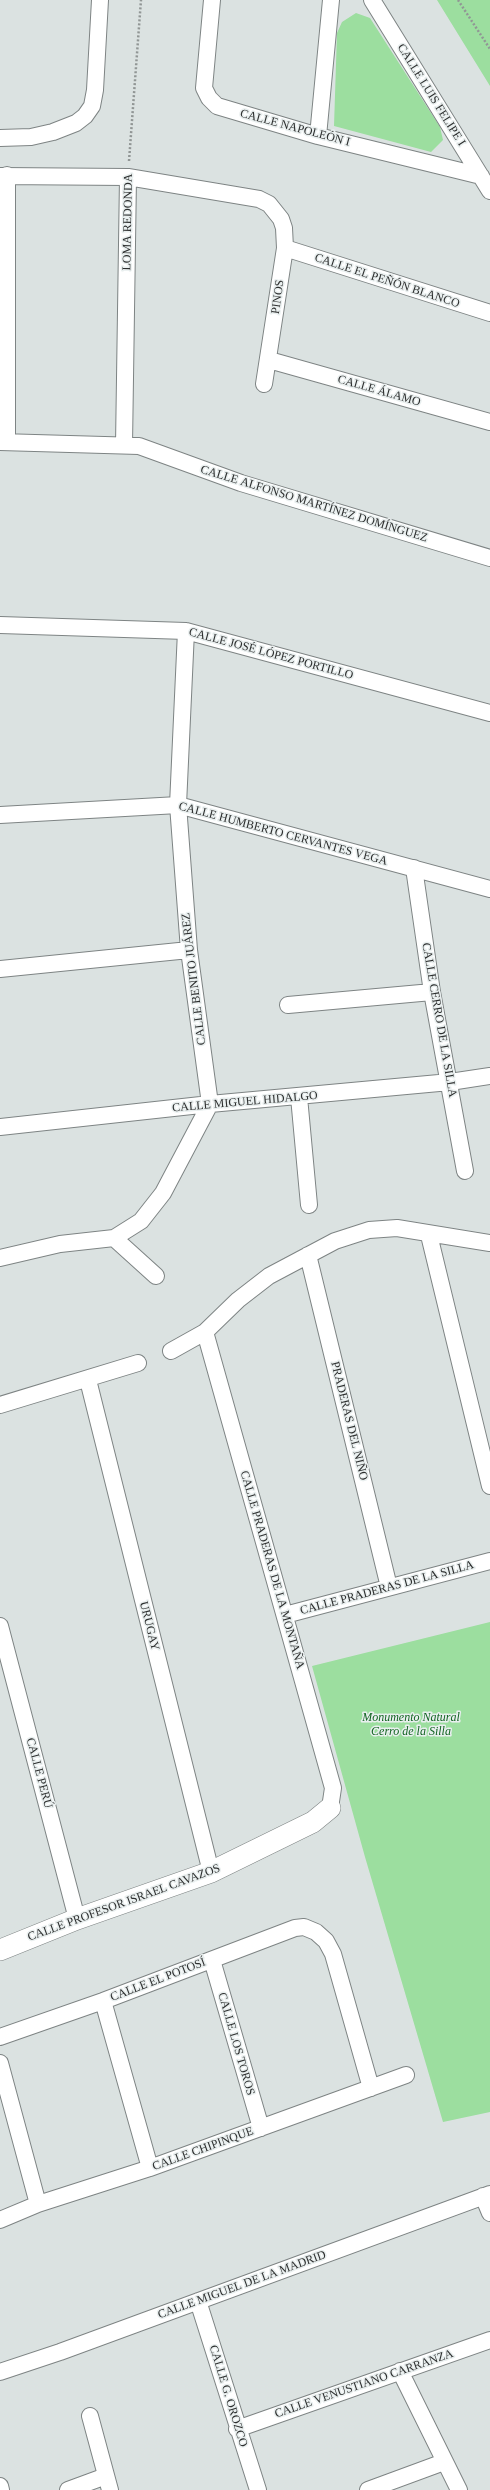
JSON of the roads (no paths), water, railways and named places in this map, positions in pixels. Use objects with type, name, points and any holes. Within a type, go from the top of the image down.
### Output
[{"type":"street","points":[[0,138],[31,137],[76,123],[86,116],[92,106],[95,90],[100,0]]},
{"type":"street","name":"CALLE NAPOLEÓN I","points":[[212,0],[203,75],[204,88],[209,98],[217,106],[229,111],[318,136],[481,176]]},
{"type":"street","points":[[318,136],[331,0]]},
{"type":"street","name":"CALLE LUIS FELIPE I","points":[[372,0],[490,191]]},
{"type":"street","points":[[3,442],[3,176],[128,177]]},
{"type":"street","name":"PINOS","points":[[128,177],[259,198],[276,212],[284,228],[285,248],[264,384]]},
{"type":"street","name":"LOMA REDONDA","points":[[128,177],[132,446]]},
{"type":"street","name":"CALLE EL PEÑÓN BLANCO","points":[[285,248],[490,313]]},
{"type":"street","name":"CALLE ÁLAMO","points":[[268,360],[490,422]]},
{"type":"street","name":"CALLE ALFONSO MARTÍNEZ DOMÍNGUEZ","points":[[3,442],[132,446],[241,483],[490,558]]},
{"type":"street","name":"CALLE JOSÉ LÓPEZ PORTILLO","points":[[0,625],[186,630],[490,713]]},
{"type":"street","name":"CALLE BENITO JUÁREZ","points":[[186,630],[178,805],[189,950],[210,1104]]},
{"type":"street","name":"CALLE HUMBERTO CERVANTES VEGA","points":[[0,815],[178,805],[490,889]]},
{"type":"street","name":"CALLE CERRO DE LA SILLA","points":[[414,868],[432,992],[450,1082],[465,1171]]},
{"type":"street","points":[[0,969],[189,950]]},
{"type":"street","points":[[288,1005],[432,992]]},
{"type":"street","name":"CALLE MIGUEL HIDALGO","points":[[0,1127],[210,1104],[450,1082],[490,1076]]},
{"type":"street","points":[[299,1097],[309,1205]]},
{"type":"street","points":[[0,1258],[60,1244],[114,1238],[141,1220],[163,1193],[210,1104]]},
{"type":"street","points":[[171,1351],[205,1332],[238,1300],[263,1281],[335,1241],[368,1230],[397,1228],[429,1235],[490,1243]]},
{"type":"street","points":[[429,1235],[490,1486]]},
{"type":"street","points":[[114,1238],[156,1276]]},
{"type":"street","name":"PRADERAS DEL NIÑO","points":[[308,1255],[389,1587]]},
{"type":"street","name":"CALLE PRADERAS DE LA MONTAÑA","points":[[205,1332],[333,1788],[330,1808]]},
{"type":"street","points":[[0,1405],[88,1380],[138,1363]]},
{"type":"street","name":"URUGAY","points":[[88,1380],[211,1872]]},
{"type":"street","name":"CALLE PRADERAS DE LA SILLA","points":[[285,1615],[490,1561]]},
{"type":"street","name":"CALLE PERÚ","points":[[0,1626],[77,1920]]},
{"type":"street","name":"CALLE PROFESOR ISRAEL CAVAZOS","points":[[0,1950],[77,1920],[211,1872],[313,1822],[330,1808]]},
{"type":"street","name":"CALLE EL POTOSÍ","points":[[0,2037],[104,2001],[295,1928],[304,1927],[316,1932],[326,1941],[333,1954],[370,2088]]},
{"type":"street","name":"CALLE LOS TOROS","points":[[212,1960],[261,2128]]},
{"type":"street","points":[[104,2001],[150,2168]]},
{"type":"street","points":[[0,2063],[38,2204]]},
{"type":"street","name":"CALLE CHIPINQUE","points":[[0,2220],[38,2204],[150,2168],[406,2076]]},
{"type":"street","points":[[487,2195],[490,2214]]},
{"type":"street","name":"CALLE MIGUEL DE LA MADRID","points":[[0,2372],[487,2195]]},
{"type":"street","name":"CALLE G. OROZCO","points":[[198,2301],[237,2429],[258,2490]]},
{"type":"street","name":"CALLE VENUSTIANO CARRANZA","points":[[237,2429],[490,2340]]},
{"type":"street","points":[[400,2371],[459,2490]]},
{"type":"street","points":[[68,2490],[108,2483],[90,2416]]},
{"type":"street","points":[[368,2490],[444,2462]]},
{"type":"street","points":[[0,2486],[1,2490]]},
{"type":"park label","name":"Monumento Natural Cerro de la Silla","points":[[411,1725]]}]
